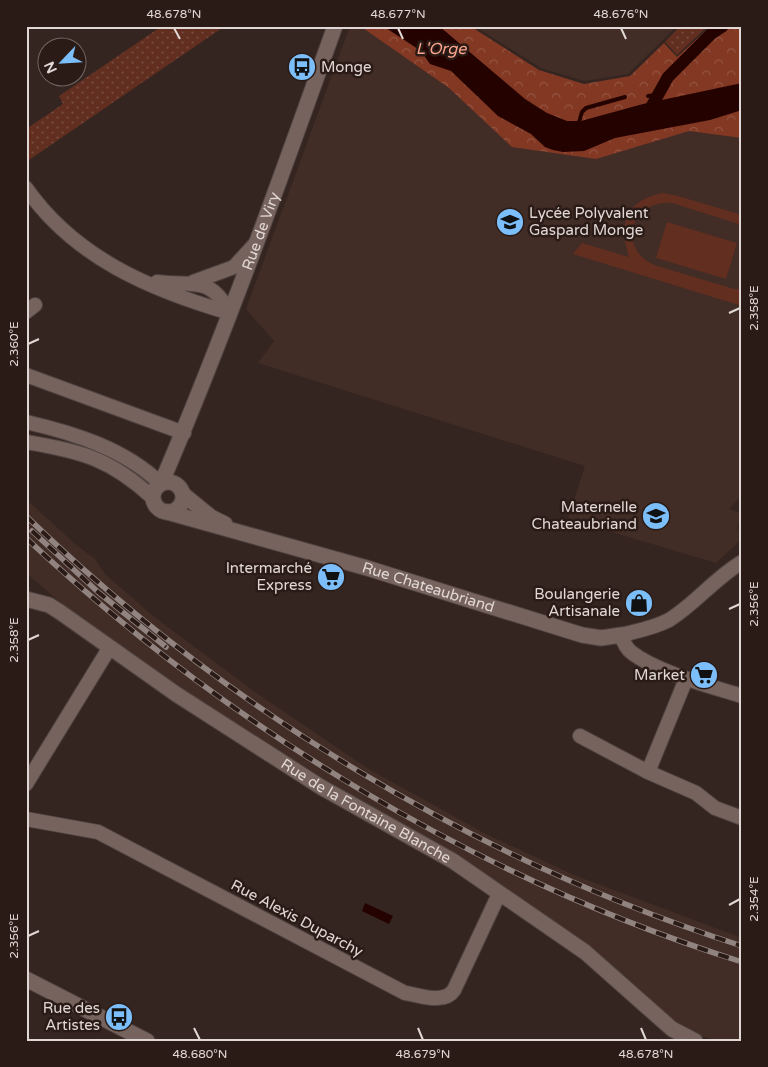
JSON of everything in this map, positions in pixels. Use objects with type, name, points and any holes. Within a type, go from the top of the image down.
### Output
[{"type":"street","name":"Rue de Viry","points":[[153,498],[154,490],[160,484],[184,433],[335,26]]},
{"type":"street","points":[[26,188],[65,233],[97,257],[134,279],[230,313]]},
{"type":"street","points":[[189,283],[234,267],[256,242]]},
{"type":"street","points":[[134,279],[174,284],[202,284],[222,297],[230,313]]},
{"type":"street","points":[[26,375],[184,433]]},
{"type":"street","points":[[26,422],[105,446],[140,467],[160,484]]},
{"type":"street","name":"Rue de Viry","points":[[182,491],[179,469],[184,433]]},
{"type":"street","points":[[26,442],[84,453],[124,474],[153,498],[159,509],[167,512],[179,508],[182,491],[170,482],[160,484],[124,474]]},
{"type":"street","name":"Rue Chateaubriand","points":[[182,491],[211,517],[238,531]]},
{"type":"street","name":"Rue Chateaubriand","points":[[167,512],[221,529],[238,531],[582,635],[601,638],[621,635]]},
{"type":"street","points":[[742,562],[721,576],[669,619],[650,628],[621,635],[630,651],[686,678],[742,696]]},
{"type":"street","name":"Rue de la Fontaine Blanche","points":[[26,600],[49,605],[176,694],[321,787],[453,861],[585,952],[672,1029],[695,1041]]},
{"type":"street","points":[[26,784],[110,647]]},
{"type":"street","points":[[648,772],[686,678]]},
{"type":"street","points":[[580,736],[648,772],[696,793],[715,808],[742,818]]},
{"type":"street","name":"Rue Alexis Duparchy","points":[[26,819],[98,832],[405,993],[438,998],[447,997],[454,990],[500,894]]},
{"type":"street","points":[[26,979],[147,1041]]},
{"type":"shaded area","points":[[162,26],[225,26],[26,162],[26,129],[63,104],[59,96],[71,88],[88,88],[88,76]]},
{"type":"shaded area","name":"Lycée Polyvalent Gaspard Monge","points":[[350,26],[412,26],[540,128],[742,96],[742,495],[729,509],[742,513],[742,520],[737,528],[742,533],[742,539],[716,563],[568,519],[585,466],[258,363],[274,341],[246,309]]},
{"type":"shaded area","points":[[474,26],[677,26],[628,74],[584,81],[541,68]]},
{"type":"shaded area","points":[[680,26],[708,26],[677,55],[665,42]]},
{"type":"shaded area","points":[[663,193],[742,215],[742,225],[672,203],[658,204],[647,209],[638,217],[633,226],[632,237],[635,247],[642,257],[654,265],[734,289],[742,289],[742,306],[573,254],[582,243],[629,257],[624,234],[628,215],[641,201],[650,196]]},
{"type":"shaded area","points":[[667,222],[737,243],[726,279],[656,258]]},
{"type":"shaded area","points":[[26,499],[75,544],[95,559],[105,574],[153,616],[255,692],[367,768],[486,834],[574,875],[742,938],[742,1041],[719,1041],[684,1031],[387,817],[221,715],[150,667],[59,601],[26,573]]},
{"type":"green space","points":[[360,26],[470,26],[539,70],[584,84],[630,76],[664,43],[677,57],[711,26],[742,26],[742,138],[689,131],[596,159],[512,147],[449,88]]},
{"type":"water","name":"L'Orge","points":[[383,26],[439,26],[525,99],[547,113],[567,121],[581,121],[643,104],[742,83],[742,110],[710,120],[615,138],[584,151],[563,152],[553,150],[545,147],[531,134],[498,116],[451,71],[430,64],[421,51]]},
{"type":"water","points":[[365,903],[393,916],[389,924],[362,911]]},
{"type":"waterway","points":[[649,111],[668,77],[711,34],[723,26]]},
{"type":"waterway","points":[[648,96],[656,95]]},
{"type":"waterway","points":[[578,125],[582,112],[586,108],[625,97]]},
{"type":"railway","points":[[26,516],[103,587],[185,653],[271,715],[360,772],[452,824],[546,870],[643,911],[742,946]]},
{"type":"railway","points":[[32,531],[98,592],[166,647]]},
{"type":"railway","points":[[26,538],[104,607],[186,673],[272,734],[360,790],[452,841],[546,887],[643,927],[742,962]]},
{"type":"place","name":"Monge","points":[[302,67]]},
{"type":"place","name":"Lycée Polyvalent Gaspard Monge","points":[[510,222]]},
{"type":"place","name":"Maternelle Chateaubriand","points":[[656,516]]},
{"type":"place","name":"Intermarché Express","points":[[331,577]]},
{"type":"place","name":"Boulangerie Artisanale","points":[[639,603]]},
{"type":"place","name":"Market","points":[[704,675]]},
{"type":"place","name":"Rue des Artistes","points":[[119,1017]]}]
